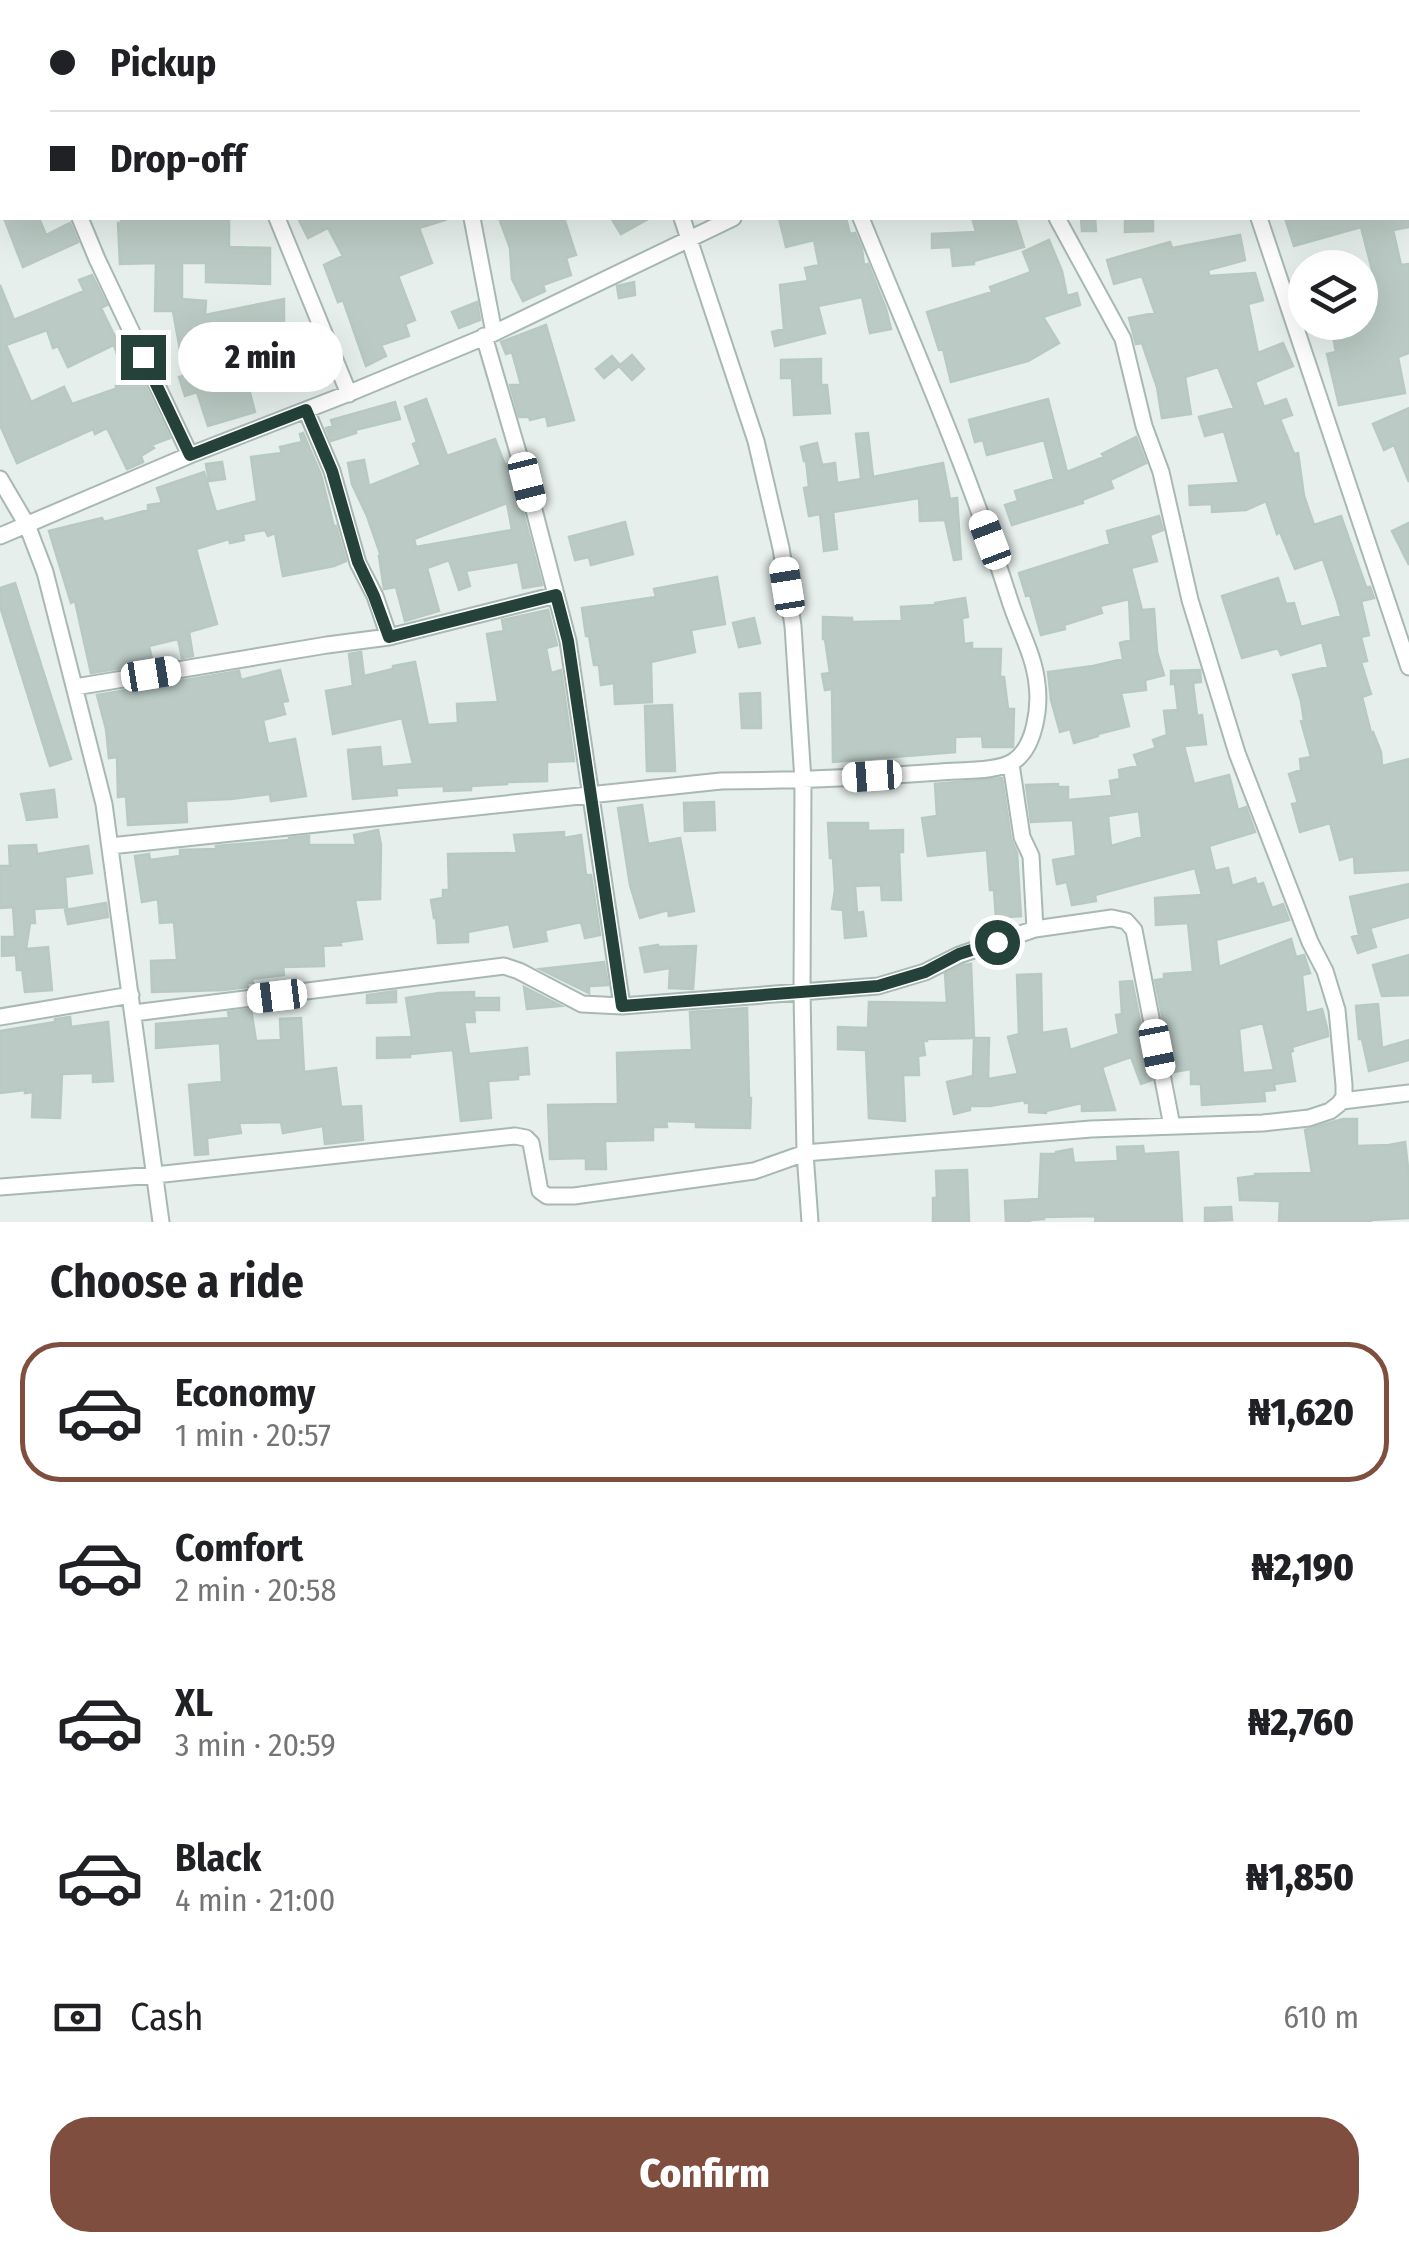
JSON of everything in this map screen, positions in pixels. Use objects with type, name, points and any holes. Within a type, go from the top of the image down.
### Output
[{"type":"street","points":[[81,220],[190,455]]},
{"type":"street","points":[[278,220],[349,394]]},
{"type":"street","points":[[472,220],[489,334],[568,641],[622,1006]]},
{"type":"street","points":[[683,220],[756,441],[794,626],[802,781],[802,992],[810,1222]]},
{"type":"street","points":[[0,536],[489,334],[729,220]]},
{"type":"street","points":[[110,846],[720,780],[802,781],[1011,764],[1025,748],[1034,724],[1038,688],[1032,654],[861,220]]},
{"type":"street","points":[[1059,220],[1123,338],[1144,426],[1162,472],[1190,600],[1237,753],[1337,1010],[1342,1101]]},
{"type":"street","points":[[1260,220],[1409,667]]},
{"type":"street","points":[[306,410],[332,471],[358,562],[389,637]]},
{"type":"street","points":[[0,479],[27,525],[45,572],[104,804],[161,1222]]},
{"type":"street","points":[[75,687],[389,637],[556,595]]},
{"type":"street","points":[[1011,764],[1022,837],[1030,856],[1035,929]]},
{"type":"street","points":[[134,1013],[504,966],[582,1004],[622,1006],[878,986],[1035,929],[1112,918],[1126,921],[1133,928],[1172,1126]]},
{"type":"street","points":[[0,1018],[131,995]]},
{"type":"street","points":[[0,1187],[155,1175],[520,1136],[531,1143],[540,1191],[547,1196],[574,1196],[754,1171],[806,1153],[1091,1129],[1263,1123],[1309,1118],[1342,1101],[1409,1094]]},
{"type":"building","points":[[5,220],[40,220],[46,235],[70,223],[78,242],[23,267]]},
{"type":"building","points":[[229,220],[229,247],[270,248],[270,284],[206,282],[206,263],[182,263],[182,299],[206,301],[205,315],[284,299],[284,327],[274,327],[279,361],[301,356],[305,375],[281,383],[248,385],[255,412],[208,426],[197,392],[185,396],[179,377],[197,371],[193,348],[180,350],[173,311],[155,311],[156,263],[120,264],[121,223]]},
{"type":"building","points":[[299,220],[445,220],[419,228],[432,263],[398,276],[415,320],[405,324],[409,336],[381,345],[386,356],[366,366],[343,300],[338,302],[324,265],[343,256],[328,228],[308,238]]},
{"type":"building","points":[[500,220],[565,220],[576,255],[566,258],[571,275],[543,285],[545,291],[523,301],[512,279],[510,248]]},
{"type":"building","points":[[612,220],[646,220],[621,234]]},
{"type":"building","points":[[779,220],[846,220],[850,234],[855,233],[862,249],[864,265],[868,264],[891,329],[870,333],[862,297],[818,306],[825,333],[775,346],[772,332],[784,329],[780,285],[808,281],[805,268],[819,265],[814,240],[786,247]]},
{"type":"building","points":[[973,220],[1016,220],[1024,247],[974,264],[953,266],[951,247],[932,248],[932,234],[976,232]]},
{"type":"building","points":[[1081,220],[1095,220],[1096,231],[1082,231]]},
{"type":"building","points":[[1125,220],[1153,220],[1153,231],[1125,232]]},
{"type":"building","points":[[1286,220],[1409,220],[1409,227],[1393,230],[1401,265],[1409,264],[1409,353],[1398,357],[1405,393],[1339,405],[1327,354],[1336,352],[1334,340],[1378,340],[1378,250],[1367,250],[1361,227],[1294,246]]},
{"type":"building","points":[[1240,235],[1245,260],[1208,270],[1209,276],[1255,273],[1263,300],[1248,304],[1258,353],[1283,343],[1293,366],[1255,382],[1264,407],[1286,399],[1292,415],[1280,419],[1294,454],[1298,453],[1304,496],[1314,525],[1341,516],[1366,587],[1370,587],[1374,598],[1361,601],[1369,635],[1361,637],[1367,661],[1361,662],[1371,694],[1362,697],[1382,766],[1409,759],[1409,870],[1355,873],[1354,856],[1340,860],[1330,823],[1300,832],[1292,804],[1298,803],[1289,774],[1301,770],[1300,759],[1311,757],[1293,675],[1328,667],[1322,642],[1281,655],[1278,648],[1242,658],[1222,596],[1278,578],[1286,604],[1294,603],[1301,627],[1341,616],[1323,559],[1295,569],[1266,501],[1246,510],[1212,512],[1212,504],[1190,505],[1189,486],[1239,483],[1224,431],[1205,436],[1199,417],[1234,408],[1218,367],[1185,377],[1191,414],[1162,418],[1157,387],[1142,343],[1136,344],[1129,318],[1155,313],[1142,276],[1114,284],[1107,260],[1170,242],[1172,248]]},
{"type":"building","points":[[1049,240],[1067,296],[1077,293],[1080,305],[1043,317],[1059,343],[1028,361],[951,382],[943,349],[939,350],[927,312],[992,292],[990,287],[1031,272],[1023,252]]},
{"type":"building","points":[[92,275],[107,305],[101,308],[118,343],[68,367],[58,346],[53,348],[47,330],[6,345],[31,402],[64,387],[72,404],[118,388],[126,381],[114,345],[124,342],[170,438],[151,445],[154,448],[141,456],[143,462],[127,469],[107,428],[95,434],[93,429],[17,463],[0,425],[0,285],[14,320],[84,291],[79,280]]},
{"type":"building","points":[[634,282],[635,295],[619,298],[617,286]]},
{"type":"building","points":[[477,302],[480,320],[459,328],[452,312]]},
{"type":"building","points":[[546,325],[574,420],[548,426],[546,416],[530,420],[519,417],[510,385],[521,385],[512,352],[506,354],[501,342]]},
{"type":"building","points":[[632,355],[644,369],[632,380],[619,366]]},
{"type":"building","points":[[612,356],[620,365],[604,378],[596,369]]},
{"type":"building","points":[[821,359],[821,385],[827,385],[830,413],[794,415],[792,378],[781,378],[781,360]]},
{"type":"building","points":[[426,399],[447,456],[495,439],[514,478],[542,585],[523,588],[518,562],[466,571],[470,586],[459,590],[449,560],[427,568],[439,611],[405,621],[396,587],[384,589],[381,556],[352,484],[348,463],[364,460],[369,486],[421,465],[405,407]],"holes":[[[507,503],[512,530],[416,547],[414,539]]]},
{"type":"building","points":[[1048,399],[1067,472],[1104,457],[1102,454],[1136,437],[1146,463],[1110,480],[1113,488],[1082,500],[1083,503],[1012,525],[1005,505],[1018,501],[1015,491],[1054,479],[1044,440],[987,455],[983,440],[975,442],[969,420]]},
{"type":"building","points":[[395,402],[400,419],[355,430],[356,433],[331,441],[326,428],[333,426],[331,420]]},
{"type":"building","points":[[1409,408],[1409,482],[1394,445],[1384,450],[1373,424]]},
{"type":"building","points":[[303,433],[321,475],[346,561],[283,576],[275,533],[268,536],[265,530],[243,534],[244,540],[230,543],[229,539],[196,549],[217,624],[189,632],[193,656],[182,658],[178,639],[149,646],[153,663],[91,673],[75,601],[71,603],[49,531],[148,510],[148,505],[162,503],[157,488],[204,472],[216,512],[257,501],[251,457],[282,453],[280,447],[302,442]]},
{"type":"building","points":[[868,433],[873,477],[943,463],[950,499],[957,498],[961,559],[954,560],[945,520],[920,521],[919,498],[833,512],[837,549],[824,551],[820,514],[809,516],[804,488],[809,487],[806,460],[801,447],[817,443],[822,465],[835,463],[837,483],[861,479],[856,434]]},
{"type":"building","points":[[222,462],[225,479],[209,481],[206,464]]},
{"type":"building","points":[[1159,516],[1163,530],[1150,535],[1157,561],[1131,568],[1142,610],[1154,609],[1157,652],[1164,675],[1145,680],[1146,690],[1121,693],[1129,726],[1074,743],[1070,729],[1060,732],[1048,672],[1123,659],[1120,643],[1131,640],[1129,599],[1100,606],[1102,613],[1041,635],[1030,595],[1026,596],[1019,573],[1110,544],[1107,531]]},
{"type":"building","points":[[625,522],[633,554],[591,565],[589,557],[575,560],[569,537]]},
{"type":"building","points":[[1409,523],[1409,565],[1392,531]]},
{"type":"building","points":[[717,577],[725,624],[691,630],[695,652],[651,662],[652,702],[615,704],[614,683],[601,685],[599,665],[594,665],[582,608],[656,597],[654,589]]},
{"type":"building","points":[[15,583],[71,759],[50,766],[0,606],[0,588]]},
{"type":"building","points":[[965,598],[968,617],[962,618],[964,644],[972,643],[972,649],[1001,649],[1000,677],[1004,677],[1008,709],[1014,709],[1013,747],[983,747],[982,736],[955,737],[955,752],[833,762],[832,689],[825,690],[822,674],[830,673],[823,617],[852,618],[852,622],[902,621],[901,607]]},
{"type":"building","points":[[548,610],[557,645],[546,648],[551,673],[561,670],[574,761],[547,762],[547,781],[471,786],[471,790],[444,791],[444,786],[396,788],[397,795],[353,799],[348,750],[380,747],[382,767],[413,764],[402,718],[333,734],[326,691],[353,686],[349,654],[361,652],[364,676],[415,662],[428,725],[458,723],[457,704],[498,702],[487,634],[504,631],[502,620]]},
{"type":"building","points":[[754,618],[760,643],[739,647],[733,623]]},
{"type":"building","points":[[280,670],[288,701],[282,702],[285,714],[263,720],[268,744],[295,739],[306,796],[271,801],[270,794],[186,801],[187,822],[128,825],[126,796],[118,797],[117,757],[109,758],[97,695],[239,671],[241,680]]},
{"type":"building","points":[[1200,670],[1201,682],[1193,683],[1206,744],[1184,746],[1194,784],[1229,775],[1238,810],[1246,807],[1255,832],[1209,846],[1215,871],[1228,868],[1232,886],[1255,878],[1257,885],[1263,883],[1272,908],[1283,904],[1289,920],[1216,940],[1219,967],[1291,939],[1296,957],[1304,955],[1310,973],[1302,975],[1306,1013],[1322,1009],[1327,1028],[1328,1036],[1292,1047],[1295,1081],[1274,1084],[1275,1090],[1264,1091],[1265,1101],[1202,1105],[1201,1084],[1191,1084],[1191,1069],[1173,1072],[1155,980],[1164,979],[1164,974],[1193,972],[1188,923],[1156,925],[1155,898],[1202,895],[1195,868],[1095,895],[1096,901],[1072,905],[1067,882],[1057,884],[1053,860],[1076,856],[1073,820],[1031,822],[1026,785],[1068,787],[1068,800],[1112,796],[1110,781],[1120,779],[1119,770],[1138,766],[1134,755],[1156,748],[1153,740],[1167,735],[1164,711],[1178,710],[1171,671]],"holes":[[[1139,811],[1142,837],[1111,846],[1108,816]],[[1263,1023],[1274,1070],[1243,1073],[1239,1029]]]},
{"type":"building","points":[[760,693],[761,728],[742,728],[740,694]]},
{"type":"building","points":[[672,705],[675,771],[647,771],[645,706]]},
{"type":"building","points":[[1002,778],[1011,839],[1017,853],[1021,916],[996,918],[987,850],[928,856],[922,818],[937,816],[935,784]]},
{"type":"building","points":[[54,790],[57,817],[27,820],[21,794]]},
{"type":"building","points":[[714,802],[715,830],[685,831],[684,803]]},
{"type":"building","points":[[642,805],[648,844],[680,838],[694,911],[669,916],[668,910],[640,918],[630,885],[618,808]]},
{"type":"building","points":[[828,823],[868,823],[868,831],[903,830],[903,852],[899,852],[901,900],[882,900],[881,885],[855,886],[857,913],[863,912],[866,936],[845,938],[843,910],[832,909],[835,890]]},
{"type":"building","points":[[378,830],[380,899],[355,900],[362,939],[323,946],[324,966],[283,967],[284,975],[252,979],[248,987],[152,992],[151,961],[177,960],[174,922],[160,923],[158,899],[142,902],[135,856],[149,854],[150,860],[180,856],[180,850],[309,836],[309,845],[356,845],[354,835]]},
{"type":"building","points":[[564,832],[564,838],[581,835],[600,935],[585,938],[581,922],[545,930],[547,941],[514,947],[509,924],[468,932],[468,942],[438,943],[431,900],[443,898],[443,890],[449,890],[448,854],[517,853],[514,835]]},
{"type":"building","points":[[36,845],[37,854],[88,846],[92,873],[65,877],[67,907],[34,909],[35,923],[30,923],[26,949],[48,947],[52,990],[25,992],[16,955],[2,956],[2,937],[15,937],[13,907],[0,908],[0,866],[10,866],[9,846]]},
{"type":"building","points":[[1409,884],[1409,917],[1370,928],[1376,947],[1358,953],[1352,937],[1359,935],[1350,897]]},
{"type":"building","points":[[106,903],[108,917],[68,924],[65,910]]},
{"type":"building","points":[[696,946],[693,989],[669,988],[670,968],[645,972],[640,948]]},
{"type":"building","points":[[1409,955],[1409,995],[1382,996],[1373,965]]},
{"type":"building","points":[[604,962],[608,985],[589,986],[589,993],[540,969]]},
{"type":"building","points":[[971,964],[974,1038],[923,1041],[925,1055],[918,1056],[919,1075],[903,1075],[905,1121],[869,1118],[866,1050],[838,1049],[838,1027],[868,1028],[869,1002],[947,1003],[945,974]]},
{"type":"building","points":[[1041,974],[1042,1033],[1066,1029],[1070,1050],[1119,1034],[1116,1015],[1122,1014],[1120,982],[1132,981],[1152,1080],[1141,1084],[1131,1057],[1102,1067],[1115,1110],[1082,1111],[1082,1103],[1046,1113],[1029,1112],[1029,1102],[1024,1100],[970,1106],[970,1110],[954,1114],[947,1082],[973,1076],[974,1038],[989,1038],[988,1079],[1018,1074],[1008,1037],[1019,1034],[1017,975]]},
{"type":"building","points":[[524,987],[561,1006],[527,1009]]},
{"type":"building","points":[[396,991],[396,1002],[367,1003],[367,995]]},
{"type":"building","points":[[474,992],[474,998],[499,998],[499,1010],[474,1010],[475,1022],[464,1022],[469,1054],[527,1048],[529,1074],[518,1075],[518,1079],[488,1081],[491,1118],[461,1121],[453,1050],[377,1058],[377,1038],[412,1037],[406,998]]},
{"type":"building","points":[[1378,1004],[1382,1048],[1409,1040],[1409,1060],[1369,1071],[1359,1039],[1356,1006]]},
{"type":"building","points":[[747,1008],[750,1128],[696,1127],[696,1122],[666,1121],[667,1127],[653,1127],[653,1140],[605,1141],[606,1169],[586,1169],[586,1158],[550,1159],[548,1105],[618,1104],[617,1053],[692,1050],[690,1012]]},
{"type":"building","points":[[251,1009],[256,1041],[281,1040],[280,1019],[301,1018],[304,1072],[336,1068],[341,1107],[361,1106],[363,1140],[325,1144],[323,1126],[283,1133],[281,1122],[239,1123],[241,1133],[207,1138],[208,1154],[195,1155],[189,1085],[222,1082],[220,1043],[156,1048],[156,1024],[229,1018],[228,1012]]},
{"type":"building","points":[[70,1017],[71,1027],[108,1022],[113,1081],[93,1082],[93,1073],[62,1074],[60,1118],[32,1117],[33,1092],[0,1093],[0,1031]]},
{"type":"building","points":[[1357,1119],[1357,1146],[1405,1142],[1409,1218],[1279,1222],[1280,1201],[1240,1200],[1238,1178],[1312,1173],[1305,1130]]},
{"type":"building","points":[[1143,1146],[1144,1154],[1178,1152],[1182,1222],[1095,1222],[1096,1216],[1006,1222],[1005,1201],[1039,1199],[1041,1154],[1072,1149],[1074,1163],[1118,1161],[1117,1147]]},
{"type":"building","points":[[967,1170],[969,1222],[933,1222],[936,1171]]},
{"type":"building","points":[[1231,1207],[1232,1220],[1205,1221],[1205,1208]]},
{"type":"route","points":[[143,357],[190,455],[306,410],[332,471],[358,562],[389,637],[556,595],[568,641],[622,1006],[878,986],[925,972],[959,954],[997,942]]}]
